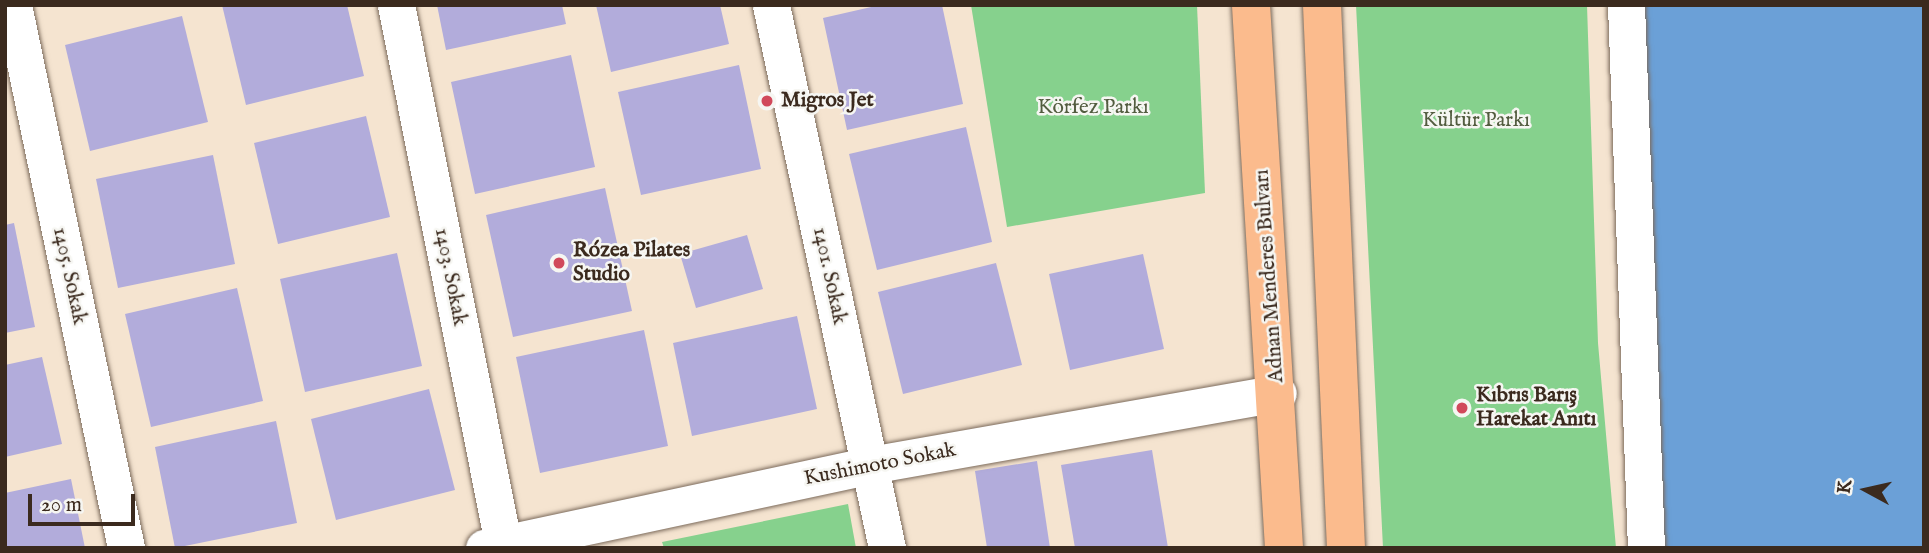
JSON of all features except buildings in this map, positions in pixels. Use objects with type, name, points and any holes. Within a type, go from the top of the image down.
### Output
[{"type":"main road","name":"Adnan Menderes Bulvarı","points":[[1251,5],[1278,393],[1284,548]]},
{"type":"main road","points":[[1321,5],[1346,548]]},
{"type":"street","name":"1405. Sokak","points":[[13,5],[126,548]]},
{"type":"street","name":"1403. Sokak","points":[[396,5],[497,546]]},
{"type":"street","name":"1401. Sokak","points":[[771,5],[887,548]]},
{"type":"street","points":[[1626,5],[1646,548]]},
{"type":"street","name":"Kushimoto Sokak","points":[[497,546],[870,465],[1278,393]]},
{"type":"green space","name":"Körfez Parkı","points":[[971,5],[1197,5],[1205,193],[1007,227]]},
{"type":"green space","name":"Kültür Parkı","points":[[1356,5],[1587,5],[1598,343],[1616,548],[1383,548]]},
{"type":"green space","points":[[848,504],[856,548],[664,548],[662,542]]},
{"type":"water","points":[[1640,5],[1924,5],[1924,548],[1663,548]]},
{"type":"place","name":"Migros Jet","points":[[767,101]]},
{"type":"place","name":"Rózea Pilates Studio","points":[[559,263]]},
{"type":"place","name":"Kıbrıs Barış Harekat Anıtı","points":[[1462,408]]}]
